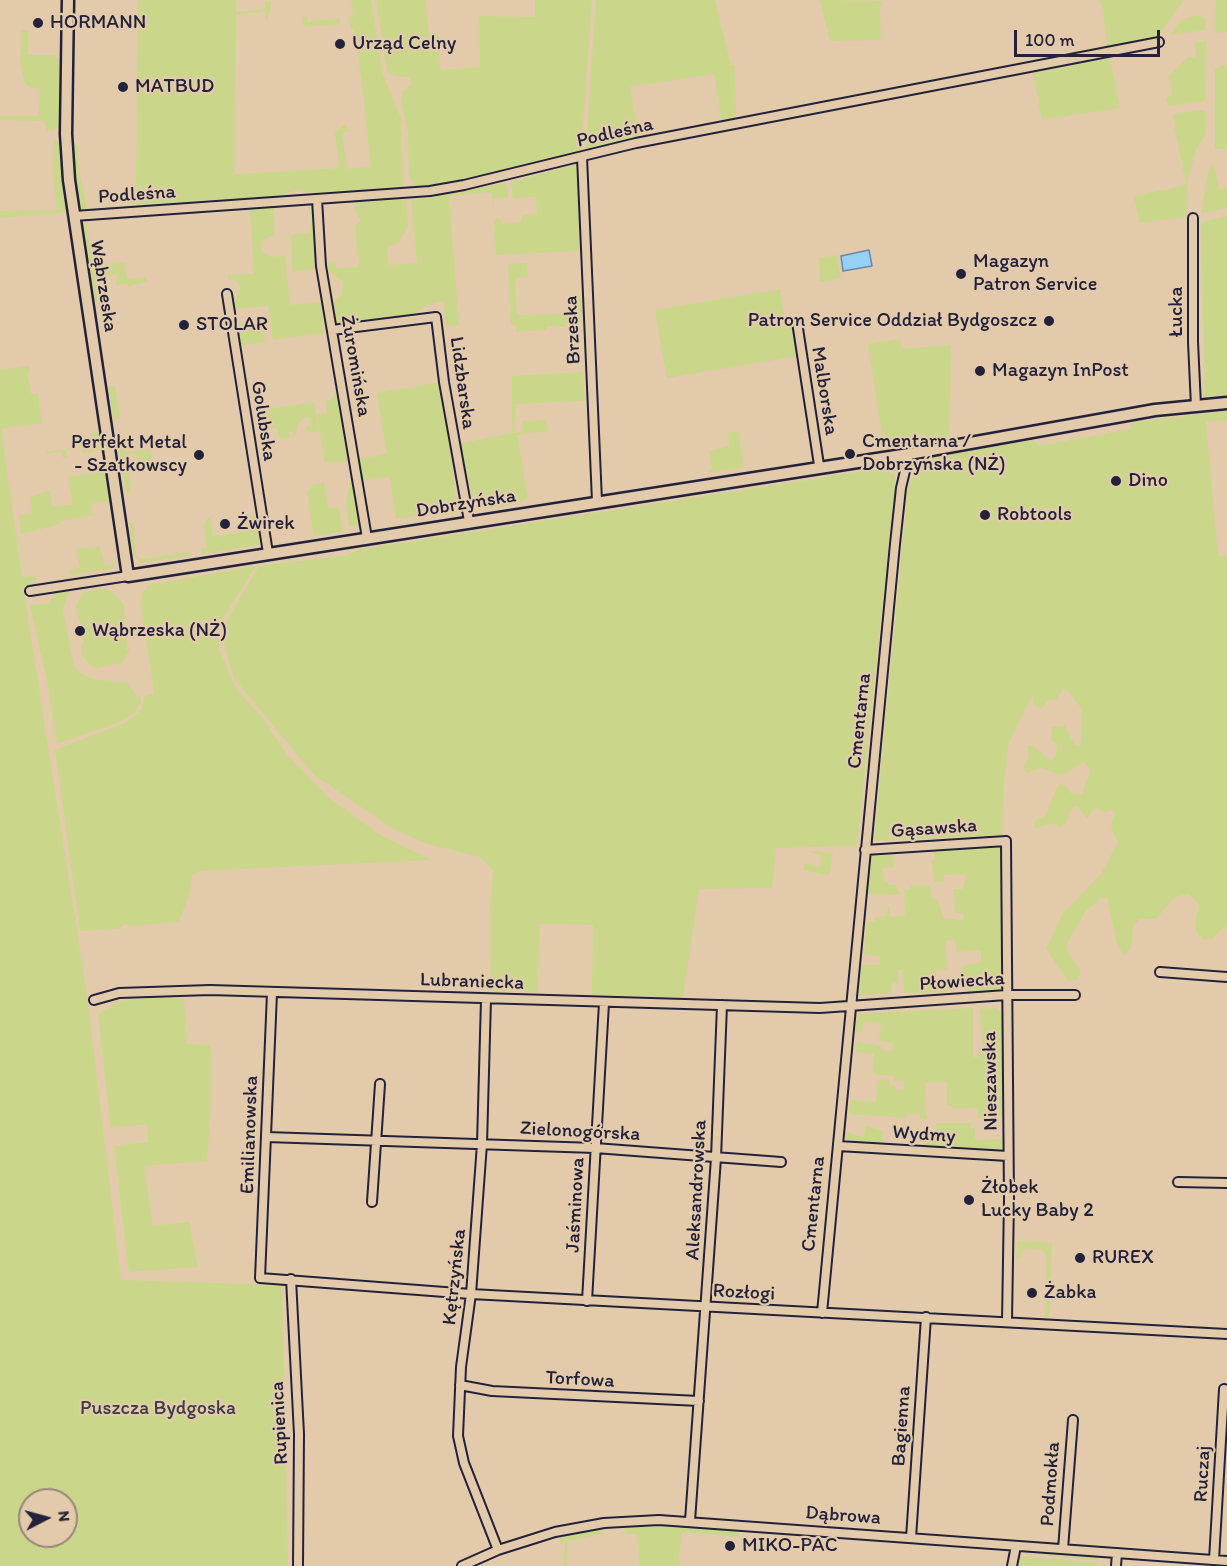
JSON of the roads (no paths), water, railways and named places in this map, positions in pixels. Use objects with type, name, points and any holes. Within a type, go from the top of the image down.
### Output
[{"type":"street","name":"Wąbrzeska","points":[[68,0],[66,134],[74,216],[128,576]]},
{"type":"street","name":"Podleśna","points":[[74,216],[441,189],[636,143],[1159,42]]},
{"type":"street","name":"Brzeska","points":[[582,157],[597,501]]},
{"type":"street","name":"Żuromińska","points":[[317,199],[321,266],[367,538]]},
{"type":"street","name":"Łucka","points":[[1194,218],[1193,342],[1196,406]]},
{"type":"street","name":"Golubska","points":[[227,294],[268,554]]},
{"type":"street","name":"Lidzbarska","points":[[332,330],[436,317],[444,382],[469,522]]},
{"type":"street","name":"Malborska","points":[[797,322],[819,465]]},
{"type":"street","points":[[909,453],[1196,406],[1227,403]]},
{"type":"street","name":"Dobrzyńska","points":[[30,591],[819,465],[909,453]]},
{"type":"street","name":"Cmentarna","points":[[822,1313],[901,488],[909,453]]},
{"type":"street","name":"Gąsawska","points":[[865,850],[1006,841]]},
{"type":"street","name":"Nieszawska","points":[[1006,841],[1007,1321]]},
{"type":"street","points":[[1160,972],[1227,977]]},
{"type":"street","name":"Lubraniecka","points":[[94,1000],[119,993],[210,990],[604,1003],[850,1006]]},
{"type":"street","name":"Emilianowska","points":[[260,1278],[272,993]]},
{"type":"street","name":"Płowiecka","points":[[850,1006],[1006,995],[1076,995]]},
{"type":"street","name":"Kętrzyńska","points":[[486,999],[482,1144],[471,1294],[460,1385],[458,1436],[462,1454],[498,1550]]},
{"type":"street","name":"Jaśminowa","points":[[587,1301],[604,1003]]},
{"type":"street","name":"Aleksandrowska","points":[[690,1521],[716,1158],[722,1005]]},
{"type":"street","points":[[372,1202],[380,1084]]},
{"type":"street","name":"Zielonogórska","points":[[266,1137],[595,1148],[781,1162]]},
{"type":"street","name":"Wydmy","points":[[838,1146],[1008,1156]]},
{"type":"street","points":[[1178,1182],[1227,1183]]},
{"type":"street","name":"Rozłogi","points":[[260,1278],[471,1294],[706,1308],[1007,1321],[1227,1334]]},
{"type":"street","name":"Rupienica","points":[[291,1279],[299,1434],[298,1566]]},
{"type":"street","name":"Bagienna","points":[[911,1538],[926,1317]]},
{"type":"street","name":"Torfowa","points":[[460,1385],[492,1391],[699,1401]]},
{"type":"street","name":"Ruczaj","points":[[1214,1560],[1224,1389]]},
{"type":"street","name":"Podmokła","points":[[1063,1549],[1072,1420]]},
{"type":"street","name":"Dąbrowa","points":[[462,1566],[498,1550],[555,1532],[604,1523],[690,1521],[1227,1561]]},
{"type":"street","points":[[1012,1566],[1016,1546]]},
{"type":"street","points":[[1116,1566],[1117,1553]]},
{"type":"water","points":[[869,250],[872,266],[843,271],[841,256]]},
{"type":"place","name":"HORMANN","points":[[38,23]]},
{"type":"place","name":"Urząd Celny","points":[[340,44]]},
{"type":"place","name":"MATBUD","points":[[123,87]]},
{"type":"place","name":"Magazyn Patron Service","points":[[961,274]]},
{"type":"place","name":"Patron Service Oddział Bydgoszcz","points":[[1049,321]]},
{"type":"place","name":"STOLAR","points":[[184,325]]},
{"type":"place","name":"Magazyn InPost","points":[[980,371]]},
{"type":"place","name":"Cmentarna / Dobrzyńska (NŻ)","points":[[850,454]]},
{"type":"place","name":"Perfekt Metal - Szatkowscy","points":[[199,455]]},
{"type":"place","name":"Dino","points":[[1116,481]]},
{"type":"place","name":"Robtools","points":[[985,515]]},
{"type":"place","name":"Żwirek","points":[[225,524]]},
{"type":"place","name":"Wąbrzeska (NŻ)","points":[[80,631]]},
{"type":"place","name":"Żłobek Lucky Baby 2","points":[[969,1200]]},
{"type":"place","name":"RUREX","points":[[1080,1258]]},
{"type":"place","name":"Żabka","points":[[1032,1293]]},
{"type":"place","name":"MIKO-PAC","points":[[730,1546]]},
{"type":"park label","name":"Puszcza Bydgoska","points":[[158,1409]]}]
